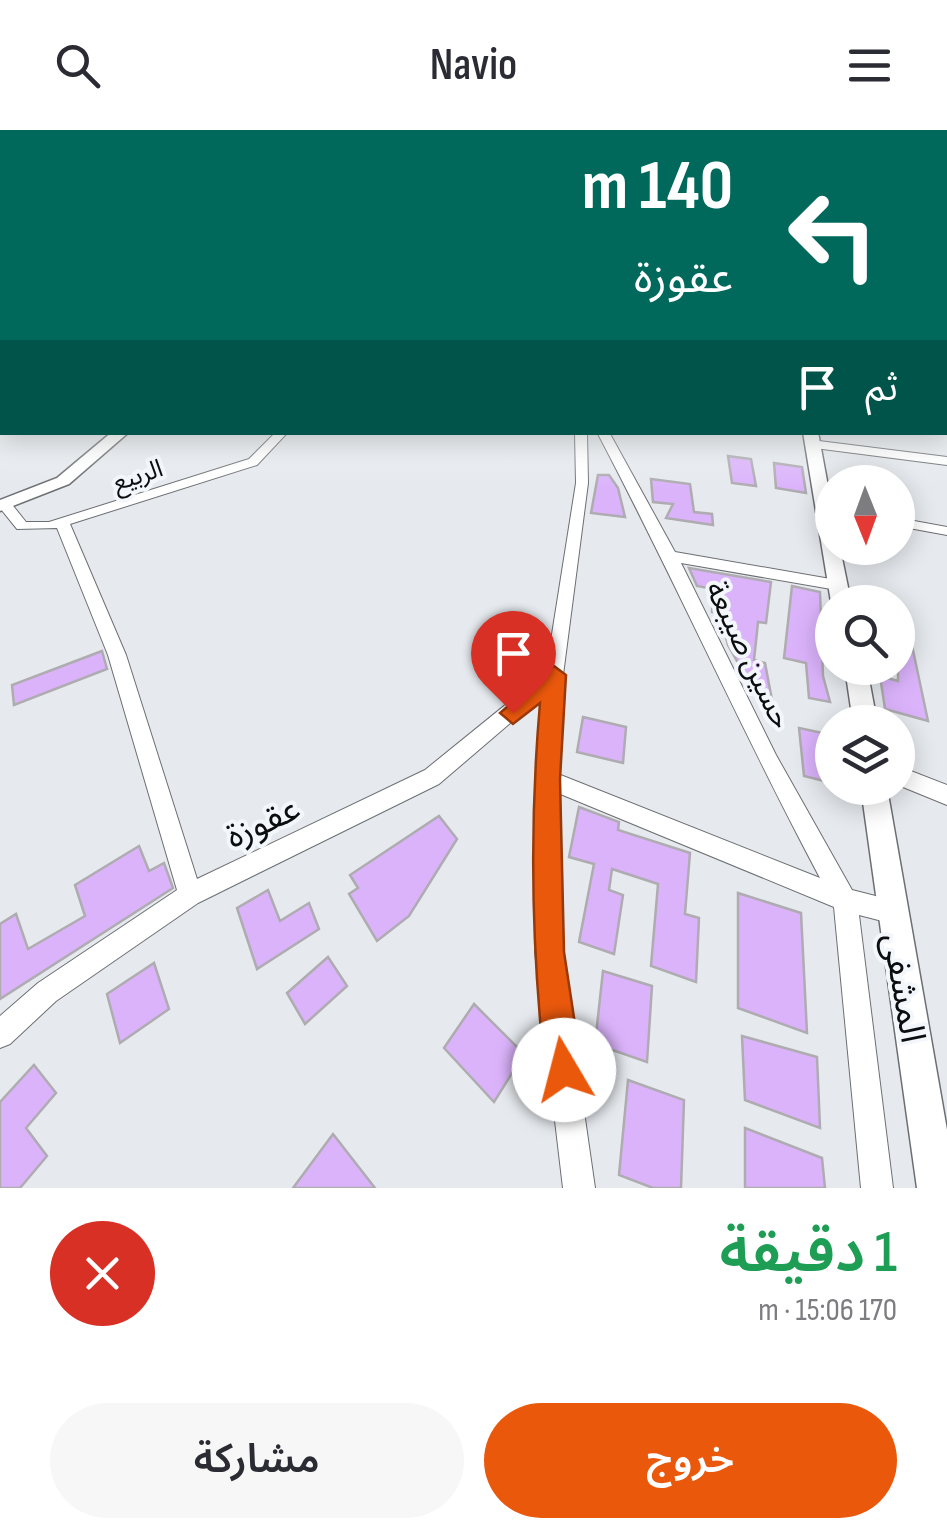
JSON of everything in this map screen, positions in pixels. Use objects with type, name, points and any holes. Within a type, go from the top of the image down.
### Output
[{"type":"street","points":[[2,506],[63,481],[118,435]]},
{"type":"street","name":"الربيع","points":[[2,506],[22,526],[62,522],[253,462],[279,435]]},
{"type":"street","points":[[579,1188],[548,952],[547,779],[554,675],[582,483],[581,435]]},
{"type":"street","name":"حسين صيبعة","points":[[605,435],[670,556],[769,762],[844,900]]},
{"type":"street","points":[[818,465],[811,438],[947,462]]},
{"type":"street","points":[[62,522],[117,655],[190,895]]},
{"type":"street","points":[[915,525],[947,531]]},
{"type":"street","points":[[670,556],[815,589]]},
{"type":"street","name":"عقوزة","points":[[0,1034],[47,992],[190,895],[432,778],[554,675]]},
{"type":"street","points":[[547,779],[844,900],[890,911]]},
{"type":"street","points":[[915,783],[943,795]]},
{"type":"street","name":"المشفى","points":[[876,805],[890,911],[933,1089],[936,1188]]},
{"type":"street","points":[[844,900],[877,1188]]},
{"type":"building","points":[[728,456],[751,459],[756,486],[732,483]]},
{"type":"building","points":[[774,463],[802,467],[806,493],[776,488]]},
{"type":"building","points":[[598,475],[609,475],[618,488],[625,517],[591,513]]},
{"type":"building","points":[[651,479],[690,484],[694,512],[712,514],[713,525],[666,518],[673,504],[653,502]]},
{"type":"building","points":[[689,568],[771,582],[766,623],[758,622],[754,660],[765,663],[772,700],[758,698],[728,645],[720,614],[712,612],[713,589],[697,586]]},
{"type":"building","points":[[792,586],[815,591],[815,685],[825,685],[830,702],[809,698],[806,663],[784,658]]},
{"type":"building","points":[[102,651],[107,669],[14,705],[12,685]]},
{"type":"building","points":[[915,660],[928,721],[915,717],[915,705],[884,705],[881,685],[915,685]]},
{"type":"building","points":[[583,717],[626,727],[623,763],[577,752]]},
{"type":"building","points":[[799,728],[815,731],[815,779],[804,776]]},
{"type":"building","points":[[579,807],[619,822],[618,830],[690,853],[685,914],[699,918],[696,982],[651,966],[658,884],[612,869],[609,890],[623,895],[614,954],[579,942],[594,864],[569,857]]},
{"type":"building","points":[[439,816],[457,839],[409,916],[377,941],[349,894],[358,888],[350,875]]},
{"type":"building","points":[[139,846],[149,871],[164,863],[173,888],[0,999],[0,924],[16,914],[28,949],[85,916],[75,885]]},
{"type":"building","points":[[268,890],[280,921],[309,903],[319,929],[257,969],[237,908]]},
{"type":"building","points":[[738,893],[801,913],[807,1033],[738,1008]]},
{"type":"building","points":[[328,957],[347,986],[305,1024],[287,993]]},
{"type":"building","points":[[154,963],[169,1009],[120,1043],[107,994]]},
{"type":"building","points":[[603,971],[652,986],[647,1062],[595,1044]]},
{"type":"building","points":[[474,1004],[524,1054],[494,1102],[444,1048]]},
{"type":"building","points":[[742,1036],[817,1057],[820,1128],[745,1100]]},
{"type":"building","points":[[34,1065],[56,1093],[26,1128],[47,1156],[20,1188],[0,1188],[0,1102]]},
{"type":"building","points":[[628,1080],[684,1100],[681,1188],[653,1188],[619,1175]]},
{"type":"building","points":[[745,1128],[822,1158],[825,1188],[745,1188]]},
{"type":"building","points":[[333,1134],[375,1188],[293,1188]]},
{"type":"route","points":[[513,713],[554,675],[547,779],[548,952],[564,1070]]}]
